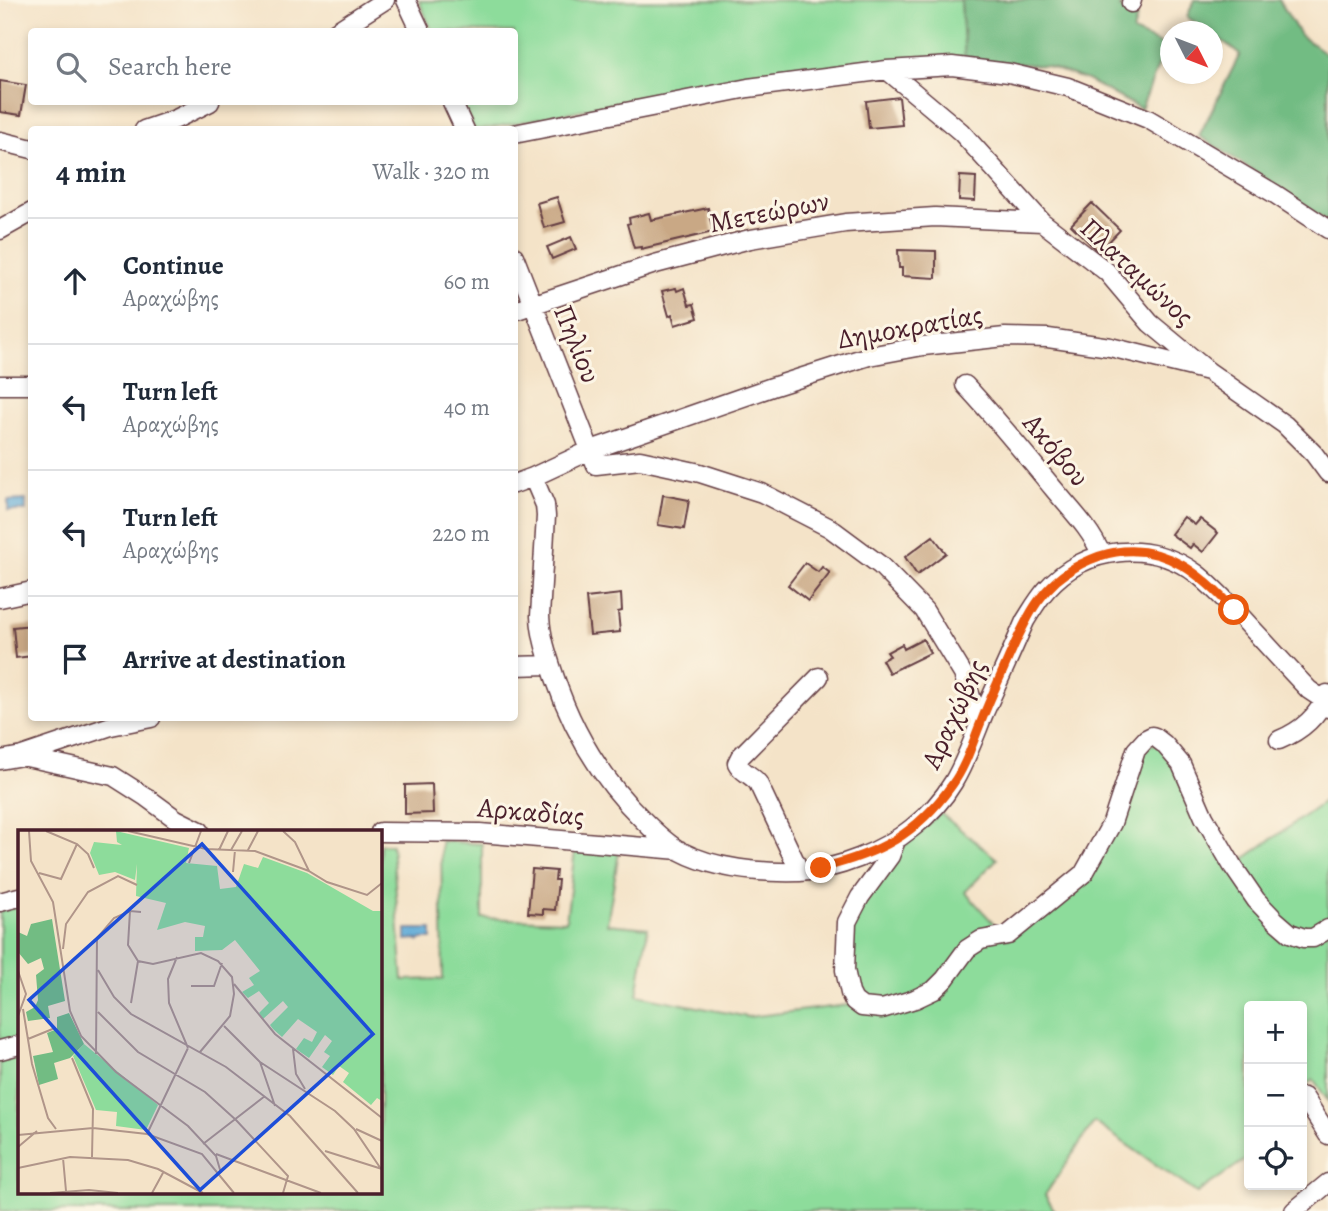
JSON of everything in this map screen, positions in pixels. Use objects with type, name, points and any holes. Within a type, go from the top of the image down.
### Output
[{"type":"street","points":[[341,28],[385,0]]},
{"type":"street","points":[[406,0],[419,28]]},
{"type":"street","points":[[518,133],[748,88],[887,70],[952,66],[1009,72],[1068,87],[1148,119],[1275,194],[1328,229]]},
{"type":"street","name":"Πλαταμώνος","points":[[887,70],[961,132],[1042,222],[1107,272],[1150,323],[1208,370],[1285,425],[1314,454],[1328,474]]},
{"type":"street","points":[[171,124],[206,105]]},
{"type":"street","points":[[453,105],[463,126]]},
{"type":"street","points":[[0,140],[28,139]]},
{"type":"street","points":[[0,140],[28,148]]},
{"type":"street","points":[[0,230],[28,213]]},
{"type":"street","name":"Μετεώρων","points":[[518,310],[654,264],[750,239],[845,223],[935,217],[1042,222]]},
{"type":"street","name":"Πηλίου","points":[[518,266],[591,450]]},
{"type":"street","name":"Δημοκρατίας","points":[[518,483],[591,450],[772,387],[869,356],[923,346],[1005,337],[1048,338],[1121,349],[1208,370]]},
{"type":"street","points":[[0,385],[28,385]]},
{"type":"street","name":"Ακόβου","points":[[964,385],[994,416],[1083,524],[1101,554]]},
{"type":"street","points":[[591,450],[596,465],[640,460],[701,473],[762,493],[830,528],[880,565],[925,610],[963,674],[980,723]]},
{"type":"street","name":"Αραχώβης","points":[[533,477],[545,505],[546,516],[540,616],[543,642],[568,714],[578,736],[593,758],[638,816],[665,841],[694,857],[751,870],[800,872],[842,863],[896,841],[929,812],[954,783],[1037,601],[1070,570],[1101,554],[1144,552],[1164,557],[1196,573],[1309,690],[1327,700]]},
{"type":"street","points":[[0,598],[28,592]]},
{"type":"street","points":[[518,666],[550,665]]},
{"type":"street","points":[[800,872],[758,783],[737,763],[820,677]]},
{"type":"street","points":[[1279,740],[1306,726],[1327,700]]},
{"type":"street","points":[[0,760],[22,756],[90,732],[138,721]]},
{"type":"street","points":[[896,841],[890,856],[860,897],[847,922],[845,970],[850,993],[854,1001],[862,1007],[882,1009],[915,999],[934,989],[945,979],[967,949],[981,940],[1008,935],[1084,873],[1112,823],[1136,750],[1152,736],[1164,744],[1181,764],[1204,817],[1256,900],[1290,933],[1313,938],[1328,929]]},
{"type":"street","points":[[22,756],[113,776],[176,819],[198,830]]},
{"type":"street","name":"Αρκαδίας","points":[[382,832],[480,833],[678,850]]},
{"type":"street","points":[[0,902],[18,897]]},
{"type":"street","points":[[0,1050],[18,1045]]},
{"type":"street","points":[[1307,1102],[1328,1135]]},
{"type":"street","points":[[1297,1210],[1328,1183]]},
{"type":"green space","points":[[961,0],[965,59],[895,60],[768,73],[500,126],[473,126],[462,105],[518,105],[518,28],[431,28],[419,1]]},
{"type":"green space","points":[[961,0],[1122,0],[1120,8],[1137,17],[1133,32],[1160,43],[1160,61],[1141,109],[1087,80],[1046,66],[965,59]]},
{"type":"green space","points":[[1194,0],[1279,0],[1300,35],[1328,55],[1328,222],[1199,136],[1240,54],[1223,41],[1223,21],[1193,21],[1187,17]]},
{"type":"green space","points":[[1160,744],[1231,868],[1328,799],[1328,1101],[1314,1080],[1307,1084],[1307,1001],[1244,1001],[1244,1160],[1197,1193],[1094,1122],[1045,1195],[1055,1211],[0,1211],[0,911],[18,906],[18,1194],[382,1194],[382,844],[392,845],[403,980],[443,979],[441,841],[482,844],[482,918],[566,921],[575,850],[619,852],[607,924],[648,928],[637,995],[748,1017],[848,1005],[852,921],[896,853],[940,813],[997,859],[965,892],[1008,939],[1086,876],[1143,745]]},
{"type":"water","points":[[26,500],[26,511],[8,511],[8,501]]},
{"type":"water","points":[[406,929],[432,929],[432,939],[406,940]]},
{"type":"building","points":[[0,81],[26,85],[21,115],[0,112]]},
{"type":"building","points":[[899,97],[902,125],[869,128],[866,101]]},
{"type":"building","points":[[960,176],[976,177],[975,201],[959,200]]},
{"type":"building","points":[[557,197],[565,222],[544,228],[537,203]]},
{"type":"building","points":[[1092,203],[1120,230],[1099,252],[1071,225]]},
{"type":"building","points":[[708,208],[713,232],[641,249],[634,248],[627,224],[630,223],[629,218],[649,213],[651,220]]},
{"type":"building","points":[[571,237],[576,249],[552,259],[547,247]]},
{"type":"building","points":[[898,250],[936,251],[936,278],[902,276]]},
{"type":"building","points":[[676,288],[677,291],[684,288],[689,305],[694,304],[698,318],[675,325],[672,314],[669,316],[662,291]]},
{"type":"building","points":[[663,495],[689,500],[684,529],[658,525]]},
{"type":"building","points":[[1184,517],[1195,525],[1200,519],[1218,533],[1203,552],[1193,544],[1190,548],[1171,534]]},
{"type":"building","points":[[933,536],[946,553],[917,575],[905,557]]},
{"type":"building","points":[[805,563],[818,572],[822,567],[830,573],[808,601],[788,585]]},
{"type":"building","points":[[621,594],[622,611],[618,612],[620,632],[590,635],[586,598]]},
{"type":"building","points":[[28,625],[28,656],[16,658],[13,627]]},
{"type":"building","points":[[923,639],[930,653],[889,673],[882,660],[890,656],[887,652],[902,644],[904,649]]},
{"type":"building","points":[[432,784],[433,813],[405,814],[405,785]]},
{"type":"building","points":[[532,869],[556,871],[555,880],[558,880],[555,910],[543,909],[543,914],[528,913]]},
{"type":"route","points":[[821,868],[863,856],[896,841],[943,797],[967,759],[985,711],[1037,601],[1070,570],[1101,554],[1144,552],[1164,557],[1196,573],[1234,610]]}]
